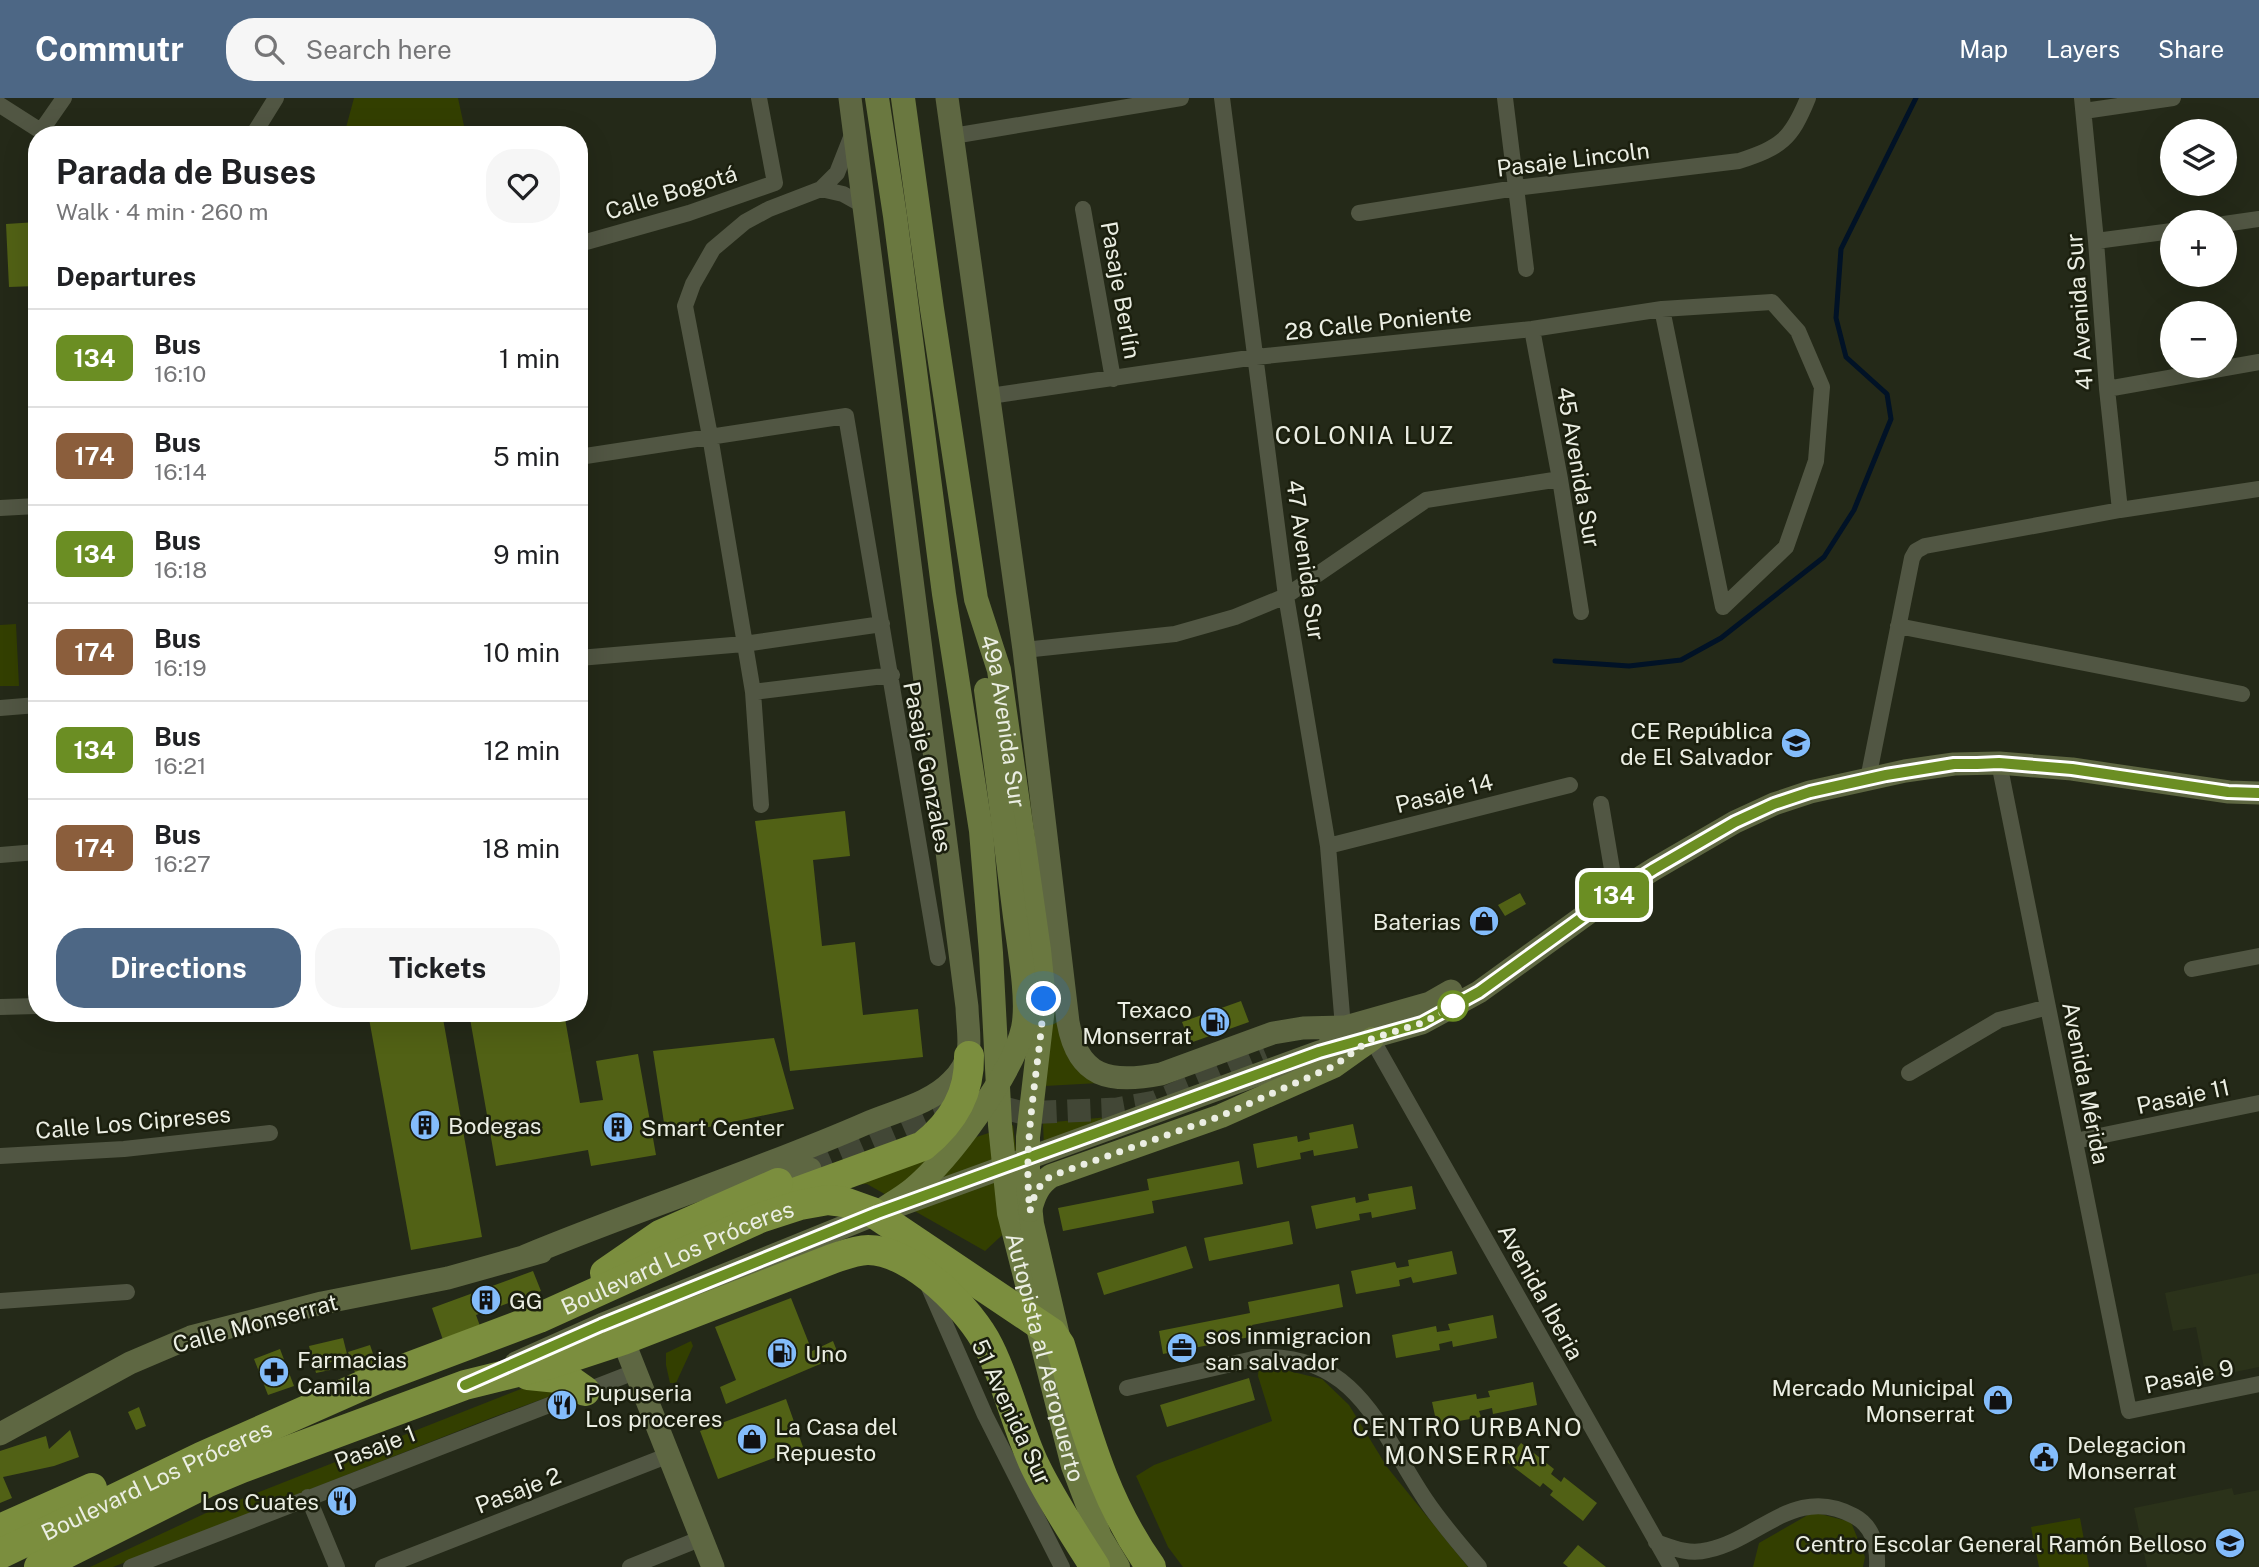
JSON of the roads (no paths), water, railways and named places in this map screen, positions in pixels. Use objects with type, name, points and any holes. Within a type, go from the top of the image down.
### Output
[{"type":"highway","points":[[632,1276],[678,1244],[783,1196],[923,1146],[936,1136],[960,1103],[970,1066]]},
{"type":"highway","points":[[539,1318],[660,1235],[778,1183]]},
{"type":"highway","name":"Boulevard Los Próceres","points":[[0,1554],[191,1462],[377,1379],[539,1318],[760,1219],[800,1205],[828,1200],[844,1202],[872,1212],[1052,1333],[1049,1340],[1100,1472],[1118,1513],[1151,1567]]},
{"type":"highway","name":"Boulevard Los Próceres","points":[[39,1567],[206,1483],[285,1452],[465,1385],[550,1364],[612,1332],[851,1252],[869,1250],[890,1254],[924,1274],[964,1310],[989,1346],[1034,1464],[1049,1494],[1095,1567]]},
{"type":"highway","points":[[465,1385],[512,1375],[533,1375],[568,1379],[585,1391]]},
{"type":"highway","points":[[0,1529],[207,1440],[377,1379]]},
{"type":"highway","points":[[85,1567],[184,1515],[285,1452]]},
{"type":"main road","name":"49a Avenida Sur","points":[[877,98],[944,594],[981,831],[995,1014],[1001,1141]]},
{"type":"main road","name":"49a Avenida Sur","points":[[903,98],[976,599],[1001,680],[1037,936],[1044,999],[1027,1168],[1030,1211],[1049,1340]]},
{"type":"main road","points":[[877,1213],[914,1188],[978,1113],[1014,1055],[1024,1027],[1019,944],[976,599]]},
{"type":"main road","points":[[1030,1211],[1041,1182],[1051,1176],[1233,1111],[1334,1066],[1371,1039]]},
{"type":"main road","name":"Autopista al Aeropuerto","points":[[1001,1141],[1009,1213],[1049,1340],[1073,1466],[1100,1537],[1118,1567]]},
{"type":"street","points":[[48,126],[64,98]]},
{"type":"street","points":[[259,126],[276,98]]},
{"type":"street","name":"Calle Bogotá","points":[[588,242],[689,214],[775,183],[759,98]]},
{"type":"street","points":[[850,98],[967,1007],[970,1066]]},
{"type":"street","name":"49a Avenida Sur","points":[[947,98],[1024,650],[1068,1022],[1073,1045],[1086,1065],[1097,1074],[1108,1077],[1144,1077],[1160,1074],[1273,1033],[1303,1028],[1343,1027]]},
{"type":"street","points":[[953,136],[1181,98]]},
{"type":"street","name":"47 Avenida Sur","points":[[1222,98],[1286,596],[1328,846],[1343,1027]]},
{"type":"street","points":[[1505,98],[1526,269]]},
{"type":"street","name":"Pasaje Lincoln","points":[[1359,213],[1516,188],[1739,161],[1764,153],[1788,138],[1808,98]]},
{"type":"street","points":[[2083,104],[2173,98]]},
{"type":"street","name":"41 Avenida Sur","points":[[2083,104],[2120,510]]},
{"type":"street","points":[[0,105],[33,126]]},
{"type":"street","points":[[761,805],[753,692],[685,306],[693,284],[713,249],[746,222],[769,209],[821,189],[836,173],[851,141],[853,126]]},
{"type":"street","points":[[821,189],[843,194],[861,204],[870,240]]},
{"type":"street","name":"Pasaje Berlín","points":[[1083,209],[1113,379]]},
{"type":"street","points":[[2237,222],[2259,219]]},
{"type":"street","points":[[2096,241],[2160,233]]},
{"type":"street","name":"28 Calle Poniente","points":[[990,396],[1256,357],[1532,330],[1662,309],[1772,302],[1798,331],[1822,387],[1816,461],[1786,547],[1723,607],[1662,309]]},
{"type":"street","name":"45 Avenida Sur","points":[[1532,330],[1581,612]]},
{"type":"street","points":[[2107,389],[2259,362]]},
{"type":"street","points":[[588,456],[846,416],[892,675]]},
{"type":"street","points":[[1024,650],[1175,634],[1235,617],[1286,596],[1426,500],[1560,479]]},
{"type":"street","points":[[1868,779],[1912,558],[1919,549],[2120,510],[2259,489]]},
{"type":"street","points":[[0,508],[28,506]]},
{"type":"street","points":[[588,657],[744,644],[882,624]]},
{"type":"street","points":[[1898,626],[2242,694]]},
{"type":"street","name":"Pasaje Gonzales","points":[[753,692],[892,675],[938,958]]},
{"type":"street","points":[[0,708],[28,706]]},
{"type":"street","points":[[713,1567],[637,1371],[612,1332],[877,1213],[1319,1052],[1422,1023],[1479,992],[1616,893],[1692,846],[1764,809],[1810,792],[1954,764],[1999,763],[2072,769],[2228,792],[2259,793]]},
{"type":"street","name":"Avenida Mérida","points":[[1999,763],[2129,1411]]},
{"type":"street","name":"Pasaje 14","points":[[1328,846],[1570,785]]},
{"type":"street","points":[[1601,804],[1616,893]]},
{"type":"street","points":[[0,855],[28,853]]},
{"type":"street","points":[[1266,1055],[1343,1027],[1430,1003],[1494,968],[1548,944]]},
{"type":"street","points":[[2192,969],[2259,956]]},
{"type":"street","points":[[0,1007],[28,1006]]},
{"type":"street","points":[[1909,1073],[1999,1020],[2048,1007]]},
{"type":"street","name":"Avenida Iberia","points":[[1371,1039],[1671,1567]]},
{"type":"street","name":"Calle Monserrat","points":[[525,1256],[616,1218],[747,1172],[899,1109],[925,1101],[970,1066]]},
{"type":"street","name":"Pasaje 11","points":[[2075,1141],[2259,1103]]},
{"type":"street","name":"Calle Los Cipreses","points":[[0,1156],[124,1149],[270,1133]]},
{"type":"street","name":"Calle Monserrat","points":[[0,1434],[130,1363],[191,1337],[322,1303],[448,1278],[603,1237],[778,1183],[810,1169]]},
{"type":"street","name":"51 Avenida Sur","points":[[924,1274],[985,1415],[1062,1567]]},
{"type":"street","points":[[0,1301],[127,1292]]},
{"type":"street","points":[[1127,1388],[1262,1357],[1317,1365],[1339,1378],[1364,1402],[1426,1500],[1479,1567]]},
{"type":"street","name":"Pasaje 1","points":[[131,1567],[637,1371]]},
{"type":"street","name":"Pasaje 9","points":[[2129,1411],[2259,1384]]},
{"type":"street","name":"Pasaje 2","points":[[383,1567],[669,1455]]},
{"type":"street","points":[[308,1497],[337,1567]]},
{"type":"street","points":[[1656,1542],[1686,1552],[1709,1550],[1790,1511],[1813,1506],[1829,1507],[1863,1521],[1874,1538],[1877,1567]]},
{"type":"street","points":[[630,1567],[702,1538]]},
{"type":"waterway","points":[[1555,661],[1629,666],[1681,660],[1721,638],[1824,557],[1854,510],[1891,419],[1887,394],[1846,357],[1836,318],[1841,249],[1916,98]]},
{"type":"tunnel","points":[[810,1169],[931,1117],[966,1105],[981,1102],[1023,1113],[1117,1109],[1155,1102],[1266,1055]]},
{"type":"place","name":"CE República de El Salvador","points":[[1796,743]]},
{"type":"place","name":"Baterias","points":[[1484,921]]},
{"type":"place","name":"Texaco Monserrat","points":[[1215,1022]]},
{"type":"place","name":"Bodegas","points":[[425,1125]]},
{"type":"place","name":"Smart Center","points":[[618,1127]]},
{"type":"place","name":"GG","points":[[486,1300]]},
{"type":"place","name":"sos inmigracion san salvador","points":[[1182,1348]]},
{"type":"place","name":"Uno","points":[[782,1353]]},
{"type":"place","name":"Farmacias Camila","points":[[274,1372]]},
{"type":"place","name":"Mercado Municipal Monserrat","points":[[1998,1400]]},
{"type":"place","name":"Pupuseria Los proceres","points":[[562,1405]]},
{"type":"place","name":"La Casa del Repuesto","points":[[752,1439]]},
{"type":"place","name":"Delegacion Monserrat","points":[[2044,1457]]},
{"type":"place","name":"Los Cuates","points":[[342,1501]]},
{"type":"place","name":"Centro Escolar General Ramón Belloso","points":[[2230,1543]]},
{"type":"district","name":"COLONIA LUZ","points":[[1365,435]]},
{"type":"district","name":"CENTRO URBANO MONSERRAT","points":[[1468,1441]]}]
